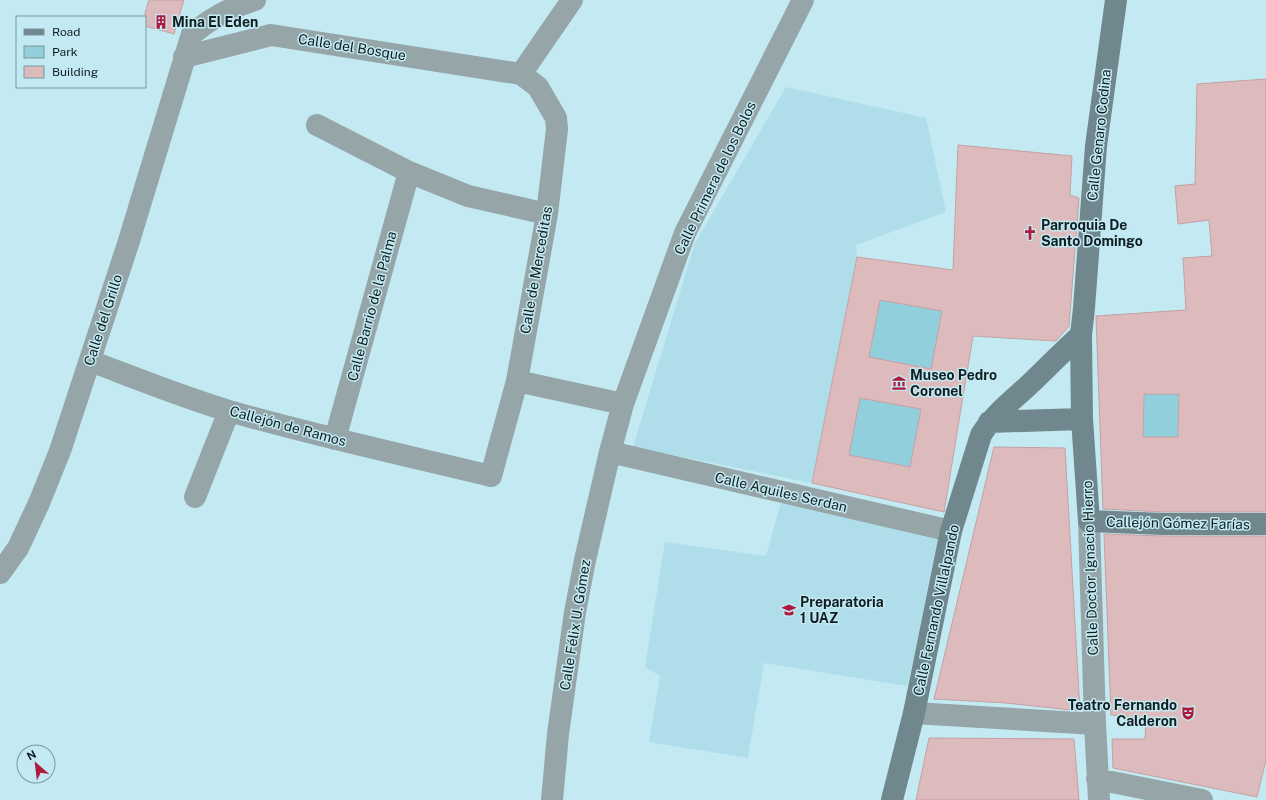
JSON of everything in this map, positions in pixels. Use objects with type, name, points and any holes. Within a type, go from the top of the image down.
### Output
[{"type":"street","name":"Calle del Grillo","points":[[0,573],[18,548],[39,503],[60,451],[128,244],[192,34],[205,23],[236,5],[255,0]]},
{"type":"street","points":[[521,74],[572,0]]},
{"type":"street","name":"Calle Primera de los Bolos","points":[[610,452],[623,404],[685,233],[804,0]]},
{"type":"street","name":"Calle Genaro Codina","points":[[1081,335],[1096,146],[1116,0]]},
{"type":"street","name":"Calle del Bosque","points":[[184,57],[271,35],[521,74]]},
{"type":"street","name":"Calle de Merceditas","points":[[491,476],[517,381],[547,214],[557,129],[556,118],[538,87],[521,74]]},
{"type":"street","points":[[317,125],[409,172],[468,196],[547,214]]},
{"type":"street","name":"Calle Barrio de la Palma","points":[[335,439],[409,172]]},
{"type":"street","points":[[989,422],[1031,383],[1058,355],[1081,335]]},
{"type":"street","name":"Calle Doctor Ignacio Hierro","points":[[1081,335],[1082,419],[1089,521],[1098,790]]},
{"type":"street","name":"Callejón de Ramos","points":[[90,361],[229,411],[335,439],[491,476]]},
{"type":"street","points":[[517,381],[623,404]]},
{"type":"street","points":[[195,497],[229,411]]},
{"type":"street","points":[[989,422],[1082,419]]},
{"type":"street","name":"Calle Fernando Villalpando","points":[[892,800],[914,713],[952,531],[981,435],[989,422]]},
{"type":"street","name":"Calle Aquiles Serdan","points":[[610,452],[952,531]]},
{"type":"street","name":"Calle Félix U. Gómez","points":[[552,800],[558,734],[576,612],[585,560],[610,452]]},
{"type":"street","name":"Callejón Gómez Farías","points":[[1089,521],[1163,524],[1266,524]]},
{"type":"street","points":[[914,713],[1095,724]]},
{"type":"street","points":[[1098,790],[1202,800]]},
{"type":"shaded area","points":[[786,87],[926,118],[946,212],[856,245],[857,257],[812,483],[633,447],[695,243]]},
{"type":"shaded area","name":"Preparatoria 1 UAZ","points":[[781,502],[941,540],[907,686],[764,663],[748,758],[649,742],[660,676],[645,667],[665,542],[766,556]]},
{"type":"green space","points":[[880,300],[942,311],[931,369],[869,357]]},
{"type":"green space","points":[[1144,394],[1179,394],[1178,437],[1138,447],[1127,412],[1144,412]]},
{"type":"green space","points":[[860,398],[921,409],[910,467],[849,455]]},
{"type":"building","name":"Mina El Eden","points":[[149,0],[184,0],[174,34],[146,26],[145,13]]},
{"type":"building","points":[[1266,79],[1266,512],[1163,512],[1103,509],[1096,316],[1186,310],[1183,258],[1212,256],[1209,220],[1178,224],[1175,186],[1195,184],[1197,84]],"holes":[[[1144,394],[1179,394],[1178,437],[1143,437]]]},
{"type":"building","points":[[958,145],[1072,156],[1070,195],[1079,198],[1069,326],[1056,341],[973,336],[944,512],[812,483],[857,257],[953,270]],"holes":[[[880,300],[942,311],[931,369],[869,357]],[[860,398],[921,409],[910,467],[849,455]]]},
{"type":"building","points":[[994,447],[1065,448],[1080,711],[1006,703],[934,699]]},
{"type":"building","points":[[1104,534],[1163,536],[1266,536],[1266,760],[1257,797],[1113,768],[1112,739],[1145,739],[1146,719],[1111,715]]},
{"type":"building","points":[[929,738],[1074,739],[1079,800],[916,800]]},
{"type":"place","name":"Mina El Eden","points":[[161,22]]},
{"type":"place","name":"Parroquia De Santo Domingo","points":[[1030,233]]},
{"type":"place","name":"Museo Pedro Coronel","points":[[899,383]]},
{"type":"place","name":"Preparatoria 1 UAZ","points":[[789,610]]},
{"type":"place","name":"Teatro Fernando Calderon","points":[[1188,713]]}]
